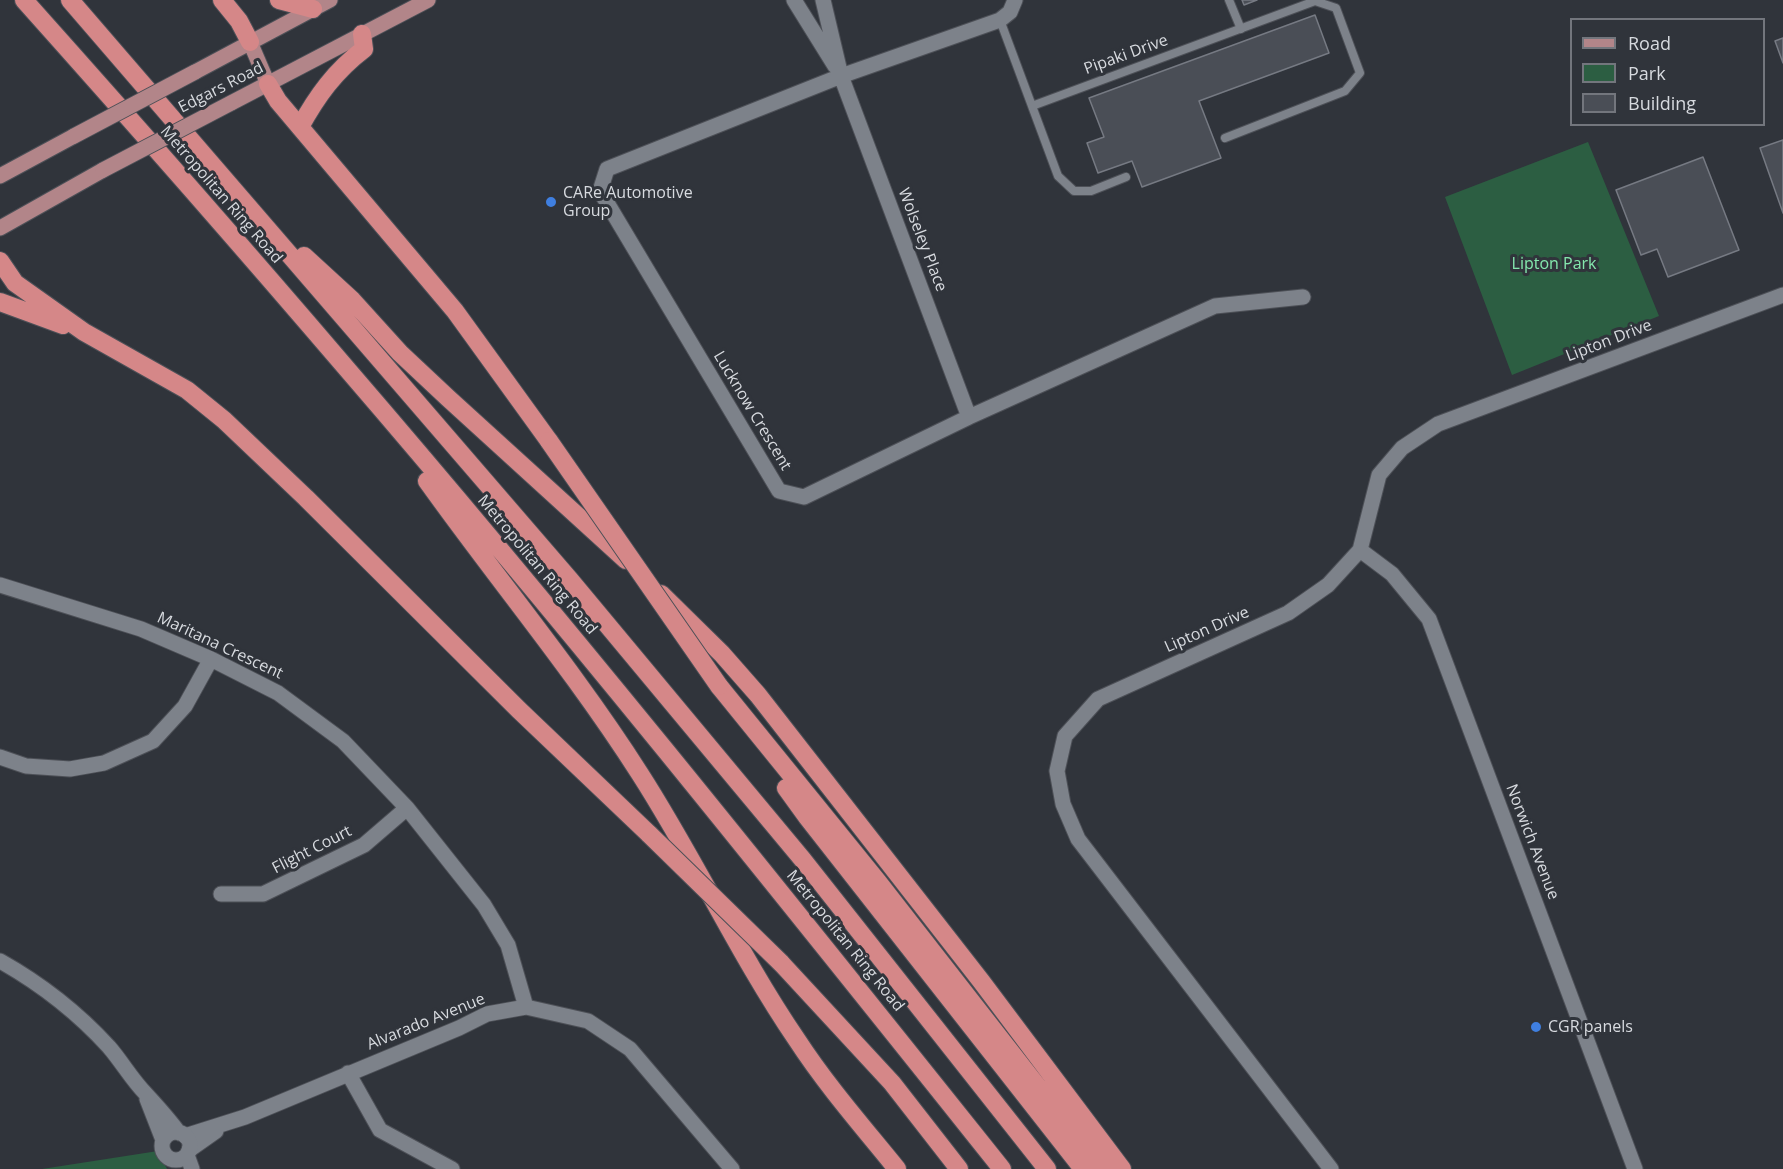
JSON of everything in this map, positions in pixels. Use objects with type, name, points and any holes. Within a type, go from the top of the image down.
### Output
[{"type":"highway","name":"Metropolitan Ring Road","points":[[24,0],[348,370],[585,652],[757,861],[1002,1169]]},
{"type":"highway","name":"Metropolitan Ring Road","points":[[70,0],[570,580],[803,860],[1047,1169]]},
{"type":"highway","points":[[222,0],[239,21],[250,42]]},
{"type":"highway","points":[[279,0],[322,4]]},
{"type":"highway","points":[[300,127],[331,79],[345,63],[364,50],[362,34]]},
{"type":"highway","points":[[267,84],[276,99],[455,312],[549,441],[807,817],[1083,1169]]},
{"type":"highway","points":[[242,200],[352,300],[400,353],[591,526],[722,654],[758,694],[981,981],[1122,1169]]},
{"type":"highway","points":[[0,261],[15,283],[84,332],[187,390],[224,420],[306,498],[519,710],[782,963],[885,1076],[959,1169]]},
{"type":"highway","points":[[0,302],[84,332]]},
{"type":"highway","points":[[348,370],[467,536],[598,709],[664,812],[760,981],[797,1040],[825,1080],[897,1169]]},
{"type":"highway","points":[[719,686],[878,882],[1102,1169]]},
{"type":"main road","name":"Edgars Road","points":[[0,228],[103,170],[428,0]]},
{"type":"main road","name":"Edgars Road","points":[[0,176],[322,4]]},
{"type":"main road","points":[[250,42],[267,84]]},
{"type":"street","name":"Wolseley Place","points":[[794,0],[841,76]]},
{"type":"street","name":"Wolseley Place","points":[[823,0],[841,76],[969,417]]},
{"type":"street","points":[[841,76],[1000,20],[1010,12],[1015,0]]},
{"type":"street","name":"Lucknow Crescent","points":[[841,76],[607,169],[600,191],[779,490],[804,497],[969,417],[1215,306],[1303,297]]},
{"type":"street","name":"Lipton Drive","points":[[1331,1169],[1078,838],[1063,804],[1057,771],[1065,736],[1098,699],[1288,613],[1328,585],[1360,550],[1379,475],[1402,448],[1438,424],[1783,295]]},
{"type":"street","name":"Norwich Avenue","points":[[1360,550],[1392,574],[1429,619],[1635,1169]]},
{"type":"street","name":"Maritana Crescent","points":[[0,585],[141,629],[211,659],[278,693],[344,741],[406,808],[484,905],[508,945],[514,970],[518,1008]]},
{"type":"street","points":[[0,757],[26,766],[69,769],[104,763],[153,741],[185,706],[211,659]]},
{"type":"street","name":"Flight Court","points":[[221,894],[264,894],[364,845],[406,808]]},
{"type":"street","points":[[0,961],[27,976],[70,1008],[108,1047],[144,1093],[162,1110],[186,1148]]},
{"type":"street","name":"Alvarado Avenue","points":[[186,1148],[224,1125],[459,1028],[487,1014],[518,1008],[588,1021],[630,1049],[732,1169]]},
{"type":"street","points":[[348,1073],[380,1130],[452,1169]]},
{"type":"street","points":[[144,1093],[163,1140],[164,1154],[174,1164],[186,1148]]},
{"type":"street","points":[[163,1140],[167,1135],[186,1148]]},
{"type":"lane","points":[[1229,0],[1240,28]]},
{"type":"lane","points":[[1225,138],[1345,91],[1360,73],[1336,8],[1315,1]]},
{"type":"lane","name":"Pipaki Drive","points":[[1032,106],[1315,1]]},
{"type":"lane","points":[[1000,20],[1058,176],[1074,191],[1091,191],[1126,177]]},
{"type":"green space","name":"Lipton Park","points":[[1588,142],[1659,316],[1512,375],[1445,197]]},
{"type":"green space","points":[[158,1151],[167,1169],[42,1169]]},
{"type":"building","points":[[1242,0],[1257,0],[1244,5]]},
{"type":"building","points":[[1315,15],[1329,53],[1199,101],[1221,158],[1142,187],[1132,161],[1098,173],[1087,143],[1104,137],[1089,98]]},
{"type":"building","points":[[1783,38],[1783,63],[1775,41]]},
{"type":"building","points":[[1783,140],[1783,213],[1760,148]]},
{"type":"building","points":[[1703,157],[1739,250],[1668,277],[1657,249],[1641,255],[1616,190]]},
{"type":"place","name":"CARe Automotive Group","points":[[551,202]]},
{"type":"place","name":"CGR panels","points":[[1536,1027]]}]
